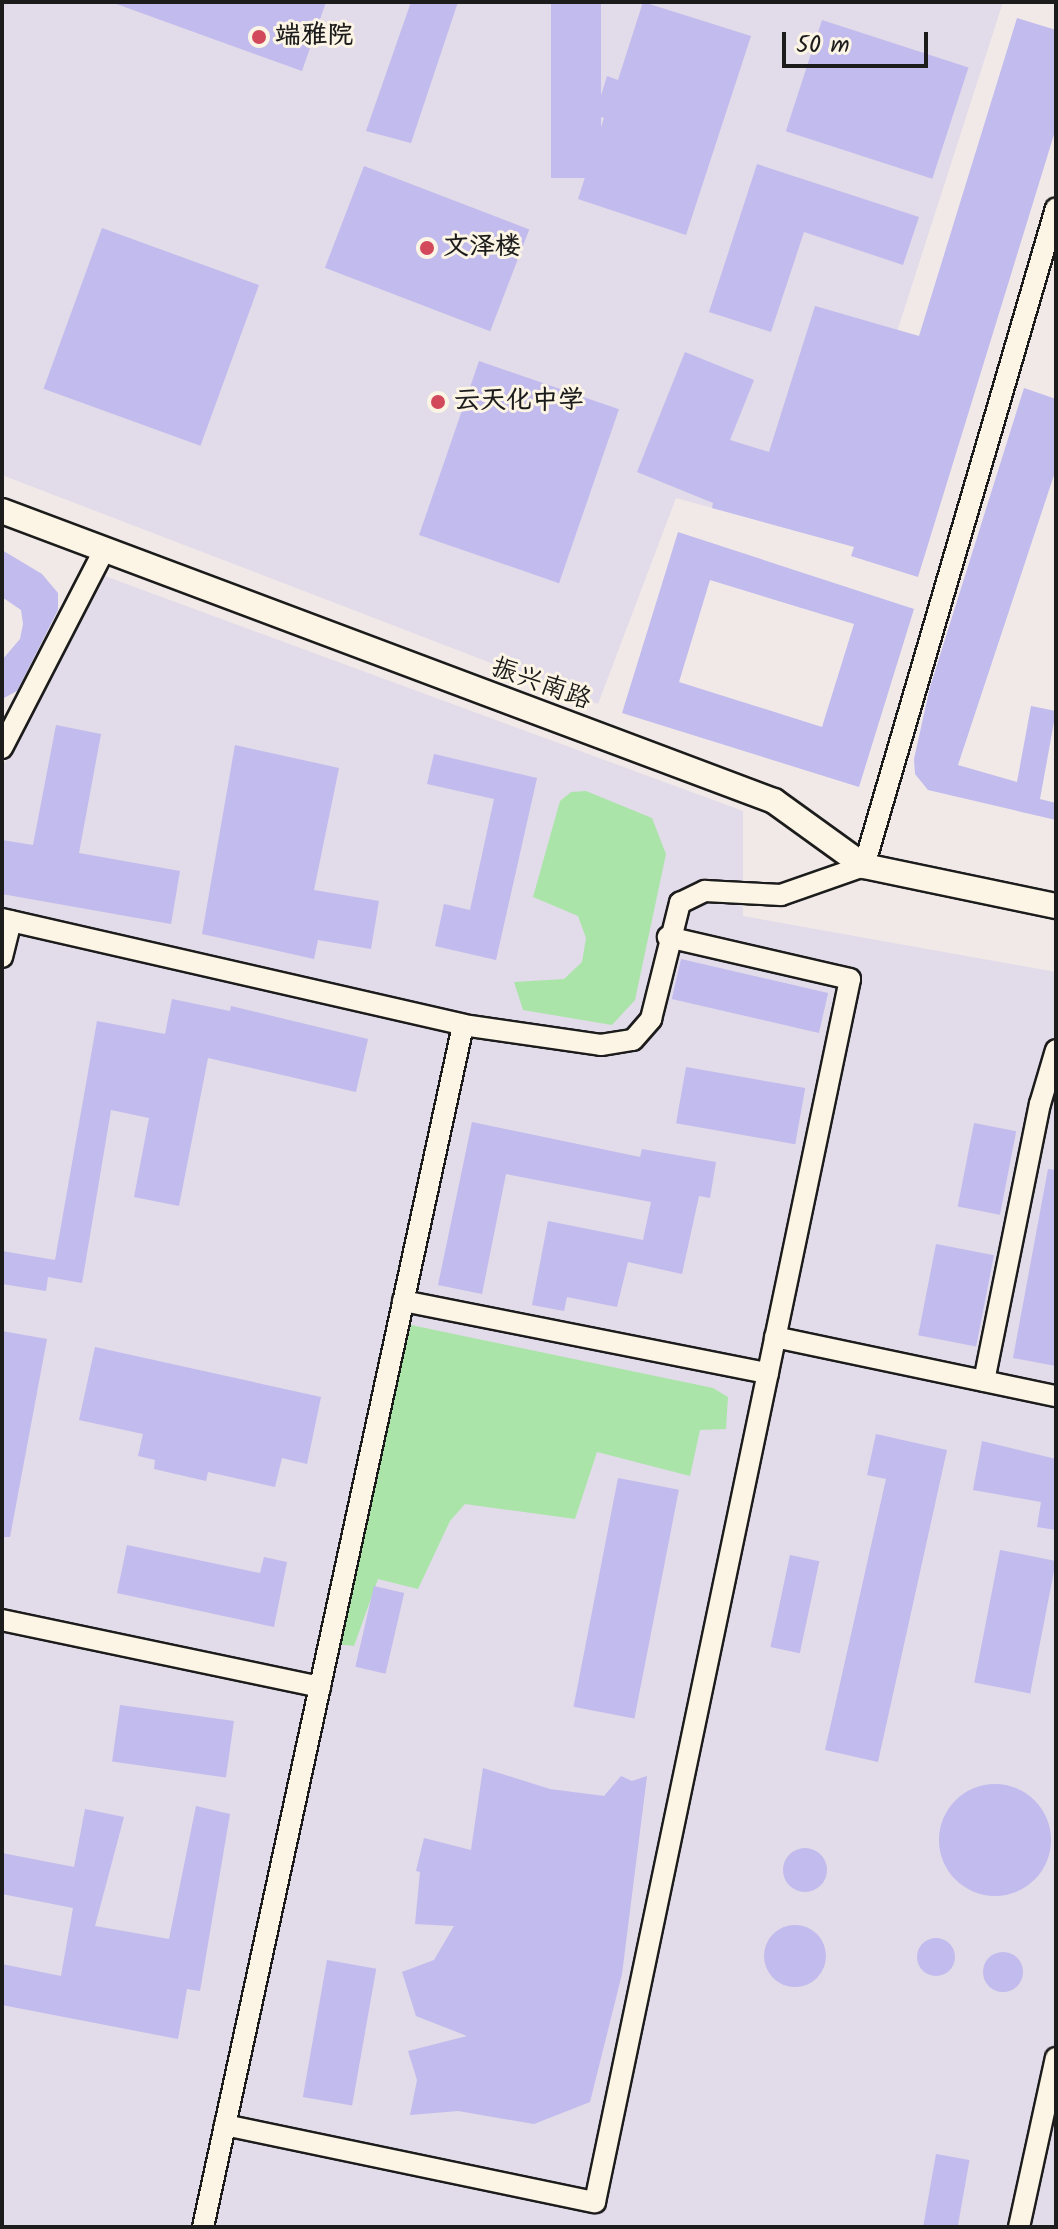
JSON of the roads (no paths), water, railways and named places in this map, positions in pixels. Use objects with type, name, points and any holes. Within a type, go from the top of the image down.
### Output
[{"type":"main road","name":"振兴南路","points":[[2,511],[103,552],[774,801],[864,866],[1056,906]]},
{"type":"street","points":[[2,957],[6,920],[463,1025],[601,1045],[633,1040],[651,1019],[668,937],[680,903],[705,891],[781,895],[864,866],[1056,208]]},
{"type":"street","points":[[2,748],[103,552]]},
{"type":"street","points":[[225,2125],[595,2202],[850,979],[668,937]]},
{"type":"street","points":[[203,2227],[463,1025]]},
{"type":"street","points":[[984,1381],[1040,1104],[1056,1050]]},
{"type":"street","points":[[403,1301],[768,1373]]},
{"type":"street","points":[[775,1337],[1056,1396]]},
{"type":"street","points":[[2,1620],[320,1687]]},
{"type":"street","points":[[1019,2227],[1056,2058]]},
{"type":"place","name":"端雅院","points":[[259,37]]},
{"type":"place","name":"文泽楼","points":[[427,248]]},
{"type":"place","name":"云天化中学","points":[[438,402]]}]
